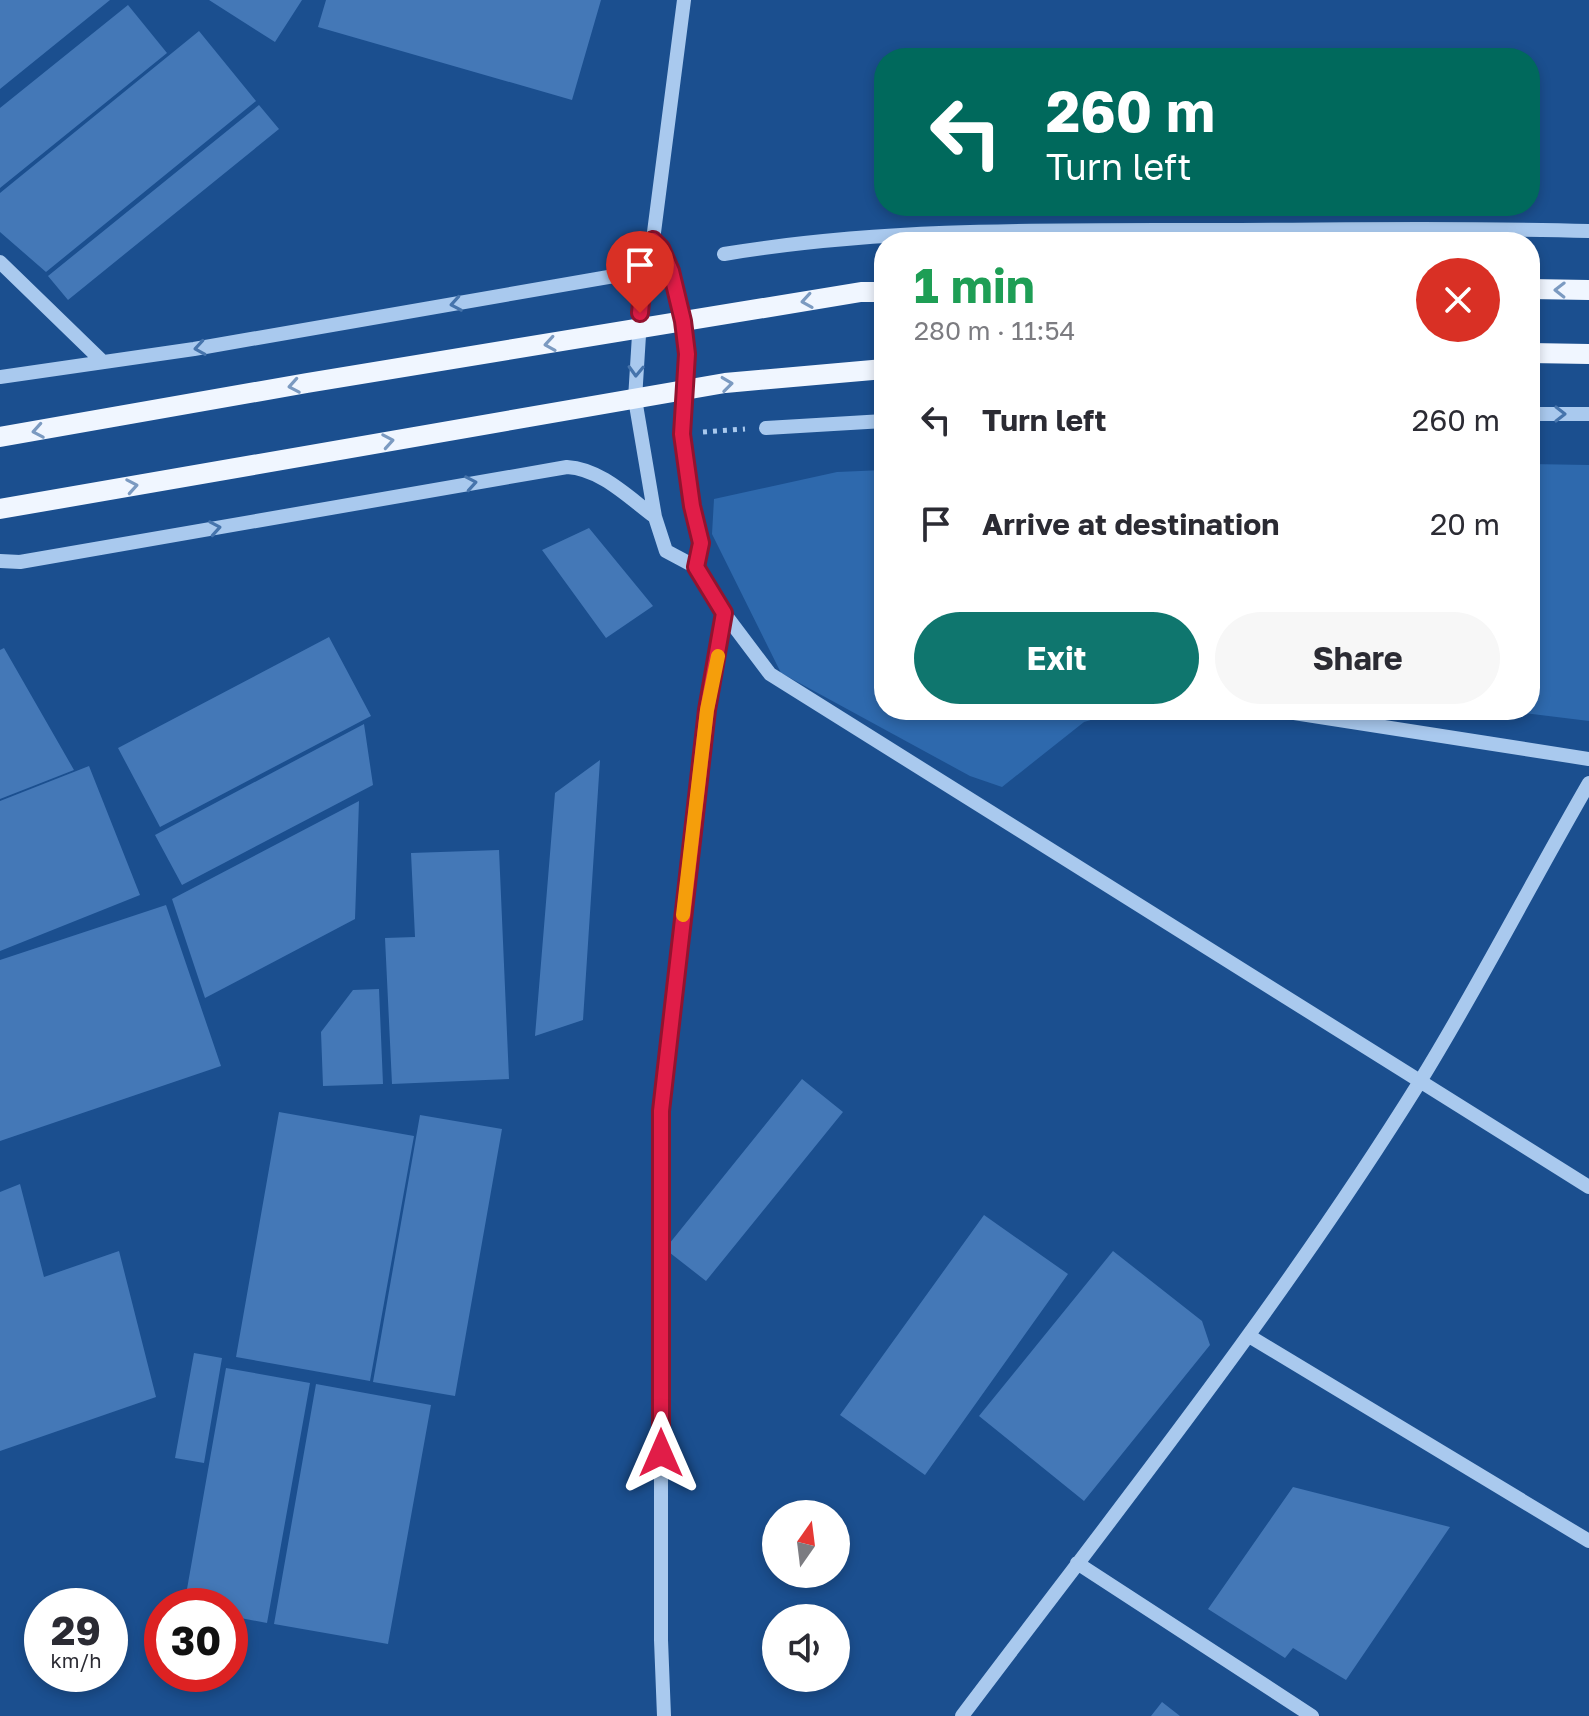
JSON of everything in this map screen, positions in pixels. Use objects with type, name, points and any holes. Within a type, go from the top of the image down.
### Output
[{"type":"main road","points":[[1540,289],[1589,290]]},
{"type":"main road","points":[[0,437],[307,383],[874,292]]},
{"type":"main road","points":[[1540,353],[1589,354]]},
{"type":"main road","points":[[0,509],[725,383],[874,370]]},
{"type":"street","points":[[684,0],[653,240],[646,249],[643,271],[635,399],[655,517],[666,551],[696,567],[724,613],[770,674],[1589,1187]]},
{"type":"street","points":[[975,232],[1589,231]]},
{"type":"street","points":[[724,254],[797,242],[874,236]]},
{"type":"street","points":[[653,240],[661,248],[671,271],[683,321],[687,354],[682,434],[692,506],[701,543],[696,567]]},
{"type":"street","points":[[0,262],[103,362]]},
{"type":"street","points":[[0,377],[194,349],[643,271]]},
{"type":"street","points":[[1540,414],[1589,414]]},
{"type":"street","points":[[766,428],[874,422]]},
{"type":"street","points":[[0,561],[20,562],[567,467],[600,476],[655,517]]},
{"type":"street","points":[[668,1716],[661,1640],[661,1111],[707,710],[724,613]]},
{"type":"street","points":[[1339,720],[1589,759]]},
{"type":"street","points":[[962,1716],[1249,1336],[1346,1195],[1420,1082],[1589,783]]},
{"type":"street","points":[[1249,1336],[1589,1541]]},
{"type":"street","points":[[1077,1563],[1312,1716]]},
{"type":"path","points":[[682,434],[766,428]]},
{"type":"shaded area","points":[[1540,464],[1589,465],[1589,721],[1540,715]]},
{"type":"shaded area","points":[[874,470],[874,720],[1091,720],[1084,722],[1002,787],[970,776],[781,673],[712,534],[714,499],[837,472]]},
{"type":"building","points":[[0,0],[110,0],[0,89]]},
{"type":"building","points":[[209,0],[302,0],[275,42]]},
{"type":"building","points":[[326,0],[601,0],[572,100],[318,27]]},
{"type":"building","points":[[128,5],[167,53],[0,188],[0,108]]},
{"type":"building","points":[[199,31],[256,101],[46,272],[0,232],[0,193]]},
{"type":"building","points":[[259,105],[279,129],[68,300],[48,276]]},
{"type":"building","points":[[589,528],[653,606],[606,638],[542,550]]},
{"type":"building","points":[[329,637],[371,716],[160,827],[118,748]]},
{"type":"building","points":[[4,648],[74,770],[0,799],[0,650]]},
{"type":"building","points":[[364,724],[373,785],[182,885],[155,835]]},
{"type":"building","points":[[600,760],[583,1020],[535,1036],[555,793]]},
{"type":"building","points":[[89,766],[140,895],[0,951],[0,801]]},
{"type":"building","points":[[359,801],[355,919],[205,998],[172,899]]},
{"type":"building","points":[[499,850],[509,1079],[392,1084],[385,938],[415,937],[411,853]]},
{"type":"building","points":[[166,905],[221,1066],[0,1141],[0,960]]},
{"type":"building","points":[[379,989],[383,1084],[323,1086],[321,1032],[353,990]]},
{"type":"building","points":[[802,1079],[843,1112],[706,1281],[665,1249]]},
{"type":"building","points":[[279,1112],[414,1136],[370,1381],[236,1357]]},
{"type":"building","points":[[420,1115],[502,1129],[455,1396],[373,1382]]},
{"type":"building","points":[[20,1184],[44,1277],[119,1251],[156,1397],[0,1451],[0,1192]]},
{"type":"building","points":[[984,1215],[1068,1274],[925,1475],[840,1415]]},
{"type":"building","points":[[1113,1251],[1202,1321],[1210,1345],[1084,1501],[979,1416]]},
{"type":"building","points":[[194,1353],[222,1358],[204,1463],[175,1458]]},
{"type":"building","points":[[226,1368],[310,1383],[267,1623],[248,1619],[248,1588],[187,1588]]},
{"type":"building","points":[[316,1384],[431,1405],[388,1644],[274,1624]]},
{"type":"building","points":[[1293,1487],[1450,1527],[1346,1680],[1293,1648],[1285,1658],[1208,1609]]},
{"type":"building","points":[[1162,1702],[1180,1716],[1151,1716]]},
{"type":"slow traffic","points":[[683,915],[707,710],[718,656]]},
{"type":"route","points":[[640,313],[646,249],[653,240],[661,248],[671,271],[683,321],[687,354],[682,434],[692,506],[701,543],[696,567],[724,613],[707,710],[661,1111],[661,1453]]}]
